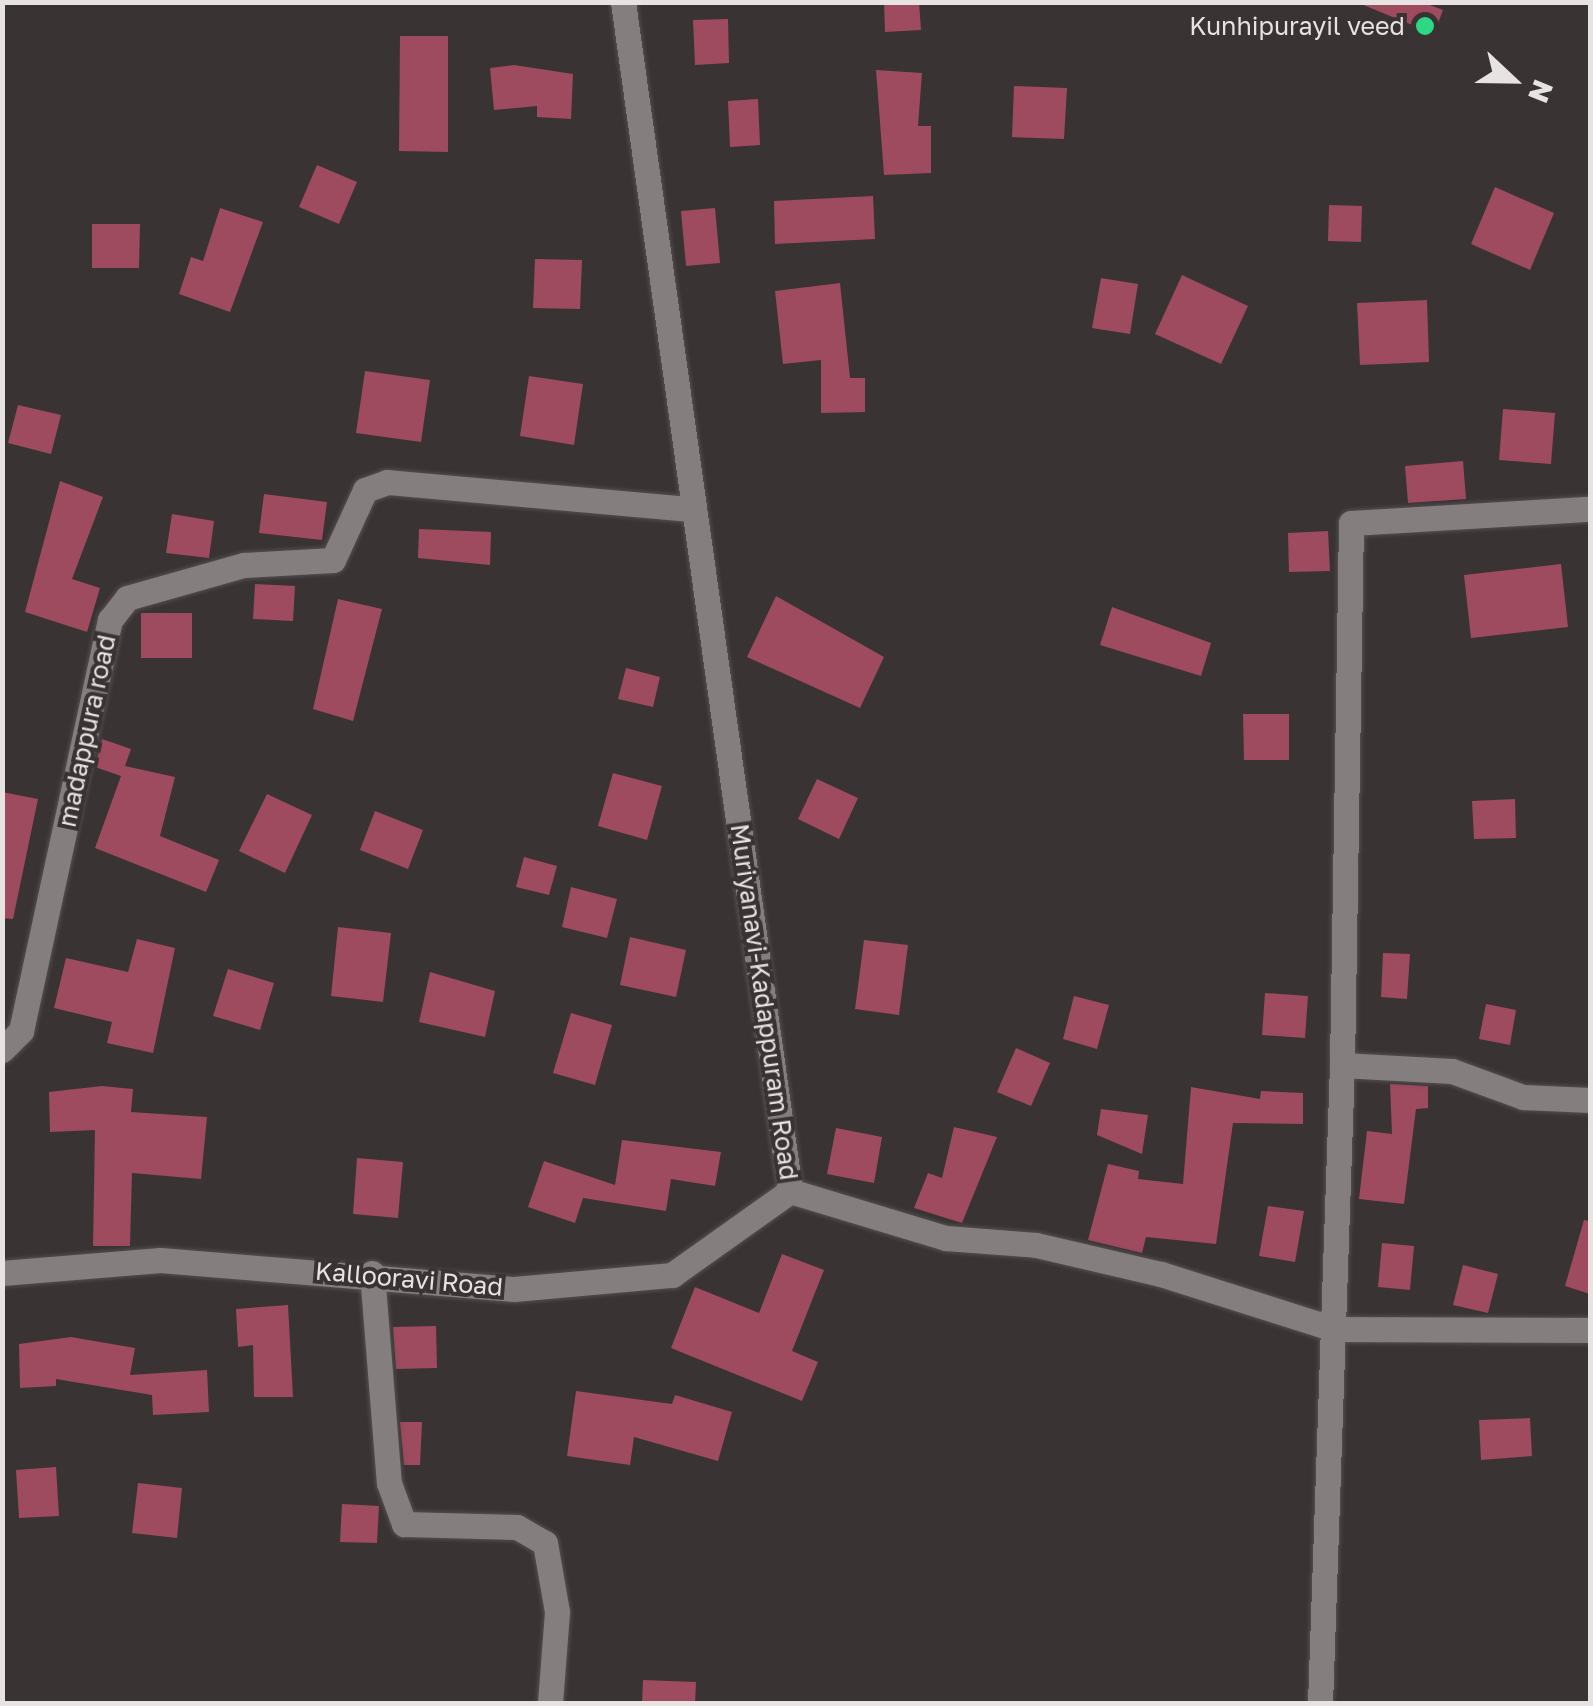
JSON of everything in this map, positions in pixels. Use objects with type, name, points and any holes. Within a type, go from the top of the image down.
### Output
[{"type":"street","name":"Muriyanavi-Kadappuram Road","points":[[623,2],[661,242],[687,509],[770,1005],[790,1192],[946,1238],[1036,1245],[1161,1274],[1334,1329],[1590,1330]]},
{"type":"street","name":"madappura road","points":[[2,1050],[21,1031],[110,620],[127,598],[244,565],[334,560],[364,490],[387,482],[687,509]]},
{"type":"street","points":[[1320,1704],[1342,1065],[1351,524],[1590,509]]},
{"type":"street","points":[[1342,1065],[1452,1071],[1522,1098],[1590,1100]]},
{"type":"street","name":"Kallooravi Road","points":[[2,1273],[160,1260],[372,1273],[514,1288],[672,1274],[790,1192]]},
{"type":"street","points":[[372,1273],[387,1466],[404,1524],[517,1527],[545,1543],[557,1612],[550,1704]]},
{"type":"building","points":[[884,2],[919,2],[921,30],[885,32]]},
{"type":"building","name":"Kunhipurayil veed","points":[[1356,2],[1422,2],[1443,10],[1434,34]]},
{"type":"building","points":[[728,19],[729,63],[695,65],[693,20]]},
{"type":"building","points":[[400,36],[448,36],[448,152],[399,151]]},
{"type":"building","points":[[514,65],[573,74],[571,119],[537,117],[537,106],[494,110],[490,68]]},
{"type":"building","points":[[876,70],[922,73],[918,126],[931,126],[931,173],[884,175]]},
{"type":"building","points":[[1014,86],[1067,88],[1064,139],[1012,137]]},
{"type":"building","points":[[758,99],[760,145],[730,147],[728,101]]},
{"type":"building","points":[[317,165],[357,182],[339,224],[299,207]]},
{"type":"building","points":[[1495,187],[1554,213],[1530,270],[1471,244]]},
{"type":"building","points":[[873,196],[875,239],[775,244],[774,201]]},
{"type":"building","points":[[1329,205],[1362,206],[1361,242],[1328,241]]},
{"type":"building","points":[[220,208],[263,222],[230,312],[179,294],[191,257],[203,261]]},
{"type":"building","points":[[715,208],[720,263],[686,266],[681,211]]},
{"type":"building","points":[[92,224],[140,224],[139,268],[92,268]]},
{"type":"building","points":[[535,259],[582,260],[580,309],[533,308]]},
{"type":"building","points":[[1182,275],[1248,306],[1221,364],[1155,334]]},
{"type":"building","points":[[1101,278],[1138,284],[1130,334],[1092,328]]},
{"type":"building","points":[[840,283],[850,378],[865,378],[865,412],[821,413],[821,360],[783,364],[775,291]]},
{"type":"building","points":[[1427,300],[1429,362],[1360,365],[1357,303]]},
{"type":"building","points":[[365,371],[430,380],[421,442],[356,433]]},
{"type":"building","points":[[529,376],[583,384],[574,445],[520,436]]},
{"type":"building","points":[[18,405],[61,415],[51,454],[8,443]]},
{"type":"building","points":[[1503,409],[1555,413],[1551,464],[1499,460]]},
{"type":"building","points":[[1463,461],[1466,499],[1408,503],[1405,466]]},
{"type":"building","points":[[60,481],[103,497],[72,579],[100,588],[87,632],[25,612]]},
{"type":"building","points":[[264,494],[327,502],[322,540],[259,533]]},
{"type":"building","points":[[172,514],[214,521],[209,558],[166,553]]},
{"type":"building","points":[[419,529],[491,532],[490,565],[418,558]]},
{"type":"building","points":[[1328,531],[1330,571],[1289,572],[1288,533]]},
{"type":"building","points":[[1561,564],[1568,627],[1471,638],[1464,575]]},
{"type":"building","points":[[255,584],[295,586],[293,621],[253,619]]},
{"type":"building","points":[[776,596],[884,657],[860,708],[747,657]]},
{"type":"building","points":[[338,599],[382,609],[353,721],[313,709]]},
{"type":"building","points":[[1112,607],[1211,643],[1201,676],[1100,645]]},
{"type":"building","points":[[141,613],[192,613],[192,658],[141,658]]},
{"type":"building","points":[[626,668],[660,677],[653,707],[618,699]]},
{"type":"building","points":[[1243,714],[1289,714],[1289,760],[1244,760]]},
{"type":"building","points":[[102,739],[131,749],[125,766],[175,777],[160,836],[219,860],[206,892],[95,848],[121,776],[95,767]]},
{"type":"building","points":[[613,773],[662,786],[647,840],[598,826]]},
{"type":"building","points":[[817,779],[858,798],[839,839],[798,819]]},
{"type":"building","points":[[2,792],[38,799],[13,919],[2,918]]},
{"type":"building","points":[[267,794],[312,815],[285,873],[239,851]]},
{"type":"building","points":[[1515,799],[1516,838],[1474,839],[1472,801]]},
{"type":"building","points":[[375,811],[423,830],[408,869],[360,850]]},
{"type":"building","points":[[524,857],[557,866],[549,895],[516,887]]},
{"type":"building","points":[[571,887],[617,899],[607,938],[562,927]]},
{"type":"building","points":[[338,927],[391,933],[383,1002],[331,996]]},
{"type":"building","points":[[630,937],[686,950],[676,997],[620,985]]},
{"type":"building","points":[[137,939],[175,948],[153,1053],[107,1043],[112,1022],[54,1008],[66,958],[128,972]]},
{"type":"building","points":[[864,940],[908,945],[899,1015],[855,1009]]},
{"type":"building","points":[[1383,953],[1410,954],[1407,999],[1381,997]]},
{"type":"building","points":[[228,969],[274,983],[260,1030],[213,1016]]},
{"type":"building","points":[[430,972],[495,991],[485,1037],[419,1022]]},
{"type":"building","points":[[1265,993],[1308,996],[1305,1038],[1262,1035]]},
{"type":"building","points":[[1074,996],[1109,1005],[1097,1049],[1063,1039]]},
{"type":"building","points":[[1486,1004],[1516,1010],[1510,1045],[1479,1039]]},
{"type":"building","points":[[571,1013],[612,1025],[595,1085],[553,1073]]},
{"type":"building","points":[[1016,1048],[1050,1063],[1031,1106],[997,1092]]},
{"type":"building","points":[[1390,1084],[1428,1086],[1428,1108],[1416,1109],[1404,1204],[1359,1199],[1367,1131],[1392,1134]]},
{"type":"building","points":[[102,1086],[133,1089],[131,1112],[207,1117],[201,1179],[132,1173],[130,1246],[93,1246],[95,1130],[50,1132],[49,1092]]},
{"type":"building","points":[[1191,1087],[1260,1099],[1261,1091],[1303,1093],[1303,1124],[1233,1123],[1216,1244],[1146,1237],[1142,1253],[1088,1240],[1108,1164],[1139,1171],[1138,1179],[1183,1184]]},
{"type":"building","points":[[1101,1109],[1148,1115],[1142,1154],[1097,1135]]},
{"type":"building","points":[[954,1127],[997,1137],[962,1223],[914,1208],[928,1173],[942,1178]]},
{"type":"building","points":[[836,1128],[882,1137],[874,1183],[827,1174]]},
{"type":"building","points":[[622,1140],[721,1152],[715,1186],[671,1179],[666,1211],[583,1198],[575,1223],[528,1207],[544,1161],[615,1185]]},
{"type":"building","points":[[357,1158],[403,1162],[398,1218],[353,1214]]},
{"type":"building","points":[[1268,1206],[1304,1211],[1295,1262],[1259,1256]]},
{"type":"building","points":[[1584,1220],[1590,1221],[1590,1294],[1565,1286]]},
{"type":"building","points":[[1382,1243],[1414,1246],[1410,1290],[1378,1287]]},
{"type":"building","points":[[782,1254],[824,1270],[792,1351],[818,1362],[802,1401],[671,1348],[695,1287],[759,1313]]},
{"type":"building","points":[[1463,1265],[1498,1274],[1488,1313],[1453,1305]]},
{"type":"building","points":[[288,1305],[293,1397],[254,1397],[253,1345],[238,1347],[236,1309]]},
{"type":"building","points":[[436,1326],[437,1368],[396,1369],[393,1327]]},
{"type":"building","points":[[71,1337],[135,1348],[130,1375],[207,1370],[209,1412],[153,1415],[152,1395],[56,1379],[56,1386],[20,1388],[19,1344]]},
{"type":"building","points":[[576,1391],[672,1404],[675,1395],[732,1412],[718,1461],[634,1437],[630,1465],[567,1456]]},
{"type":"building","points":[[1530,1418],[1532,1456],[1481,1460],[1479,1420]]},
{"type":"building","points":[[400,1422],[422,1422],[420,1465],[404,1465]]},
{"type":"building","points":[[56,1467],[59,1516],[19,1518],[16,1470]]},
{"type":"building","points":[[138,1483],[182,1488],[177,1538],[132,1533]]},
{"type":"building","points":[[342,1504],[379,1506],[377,1543],[340,1542]]},
{"type":"building","points":[[643,1680],[696,1682],[695,1704],[642,1704]]},
{"type":"place","name":"Kunhipurayil veed","points":[[1425,26]]}]
